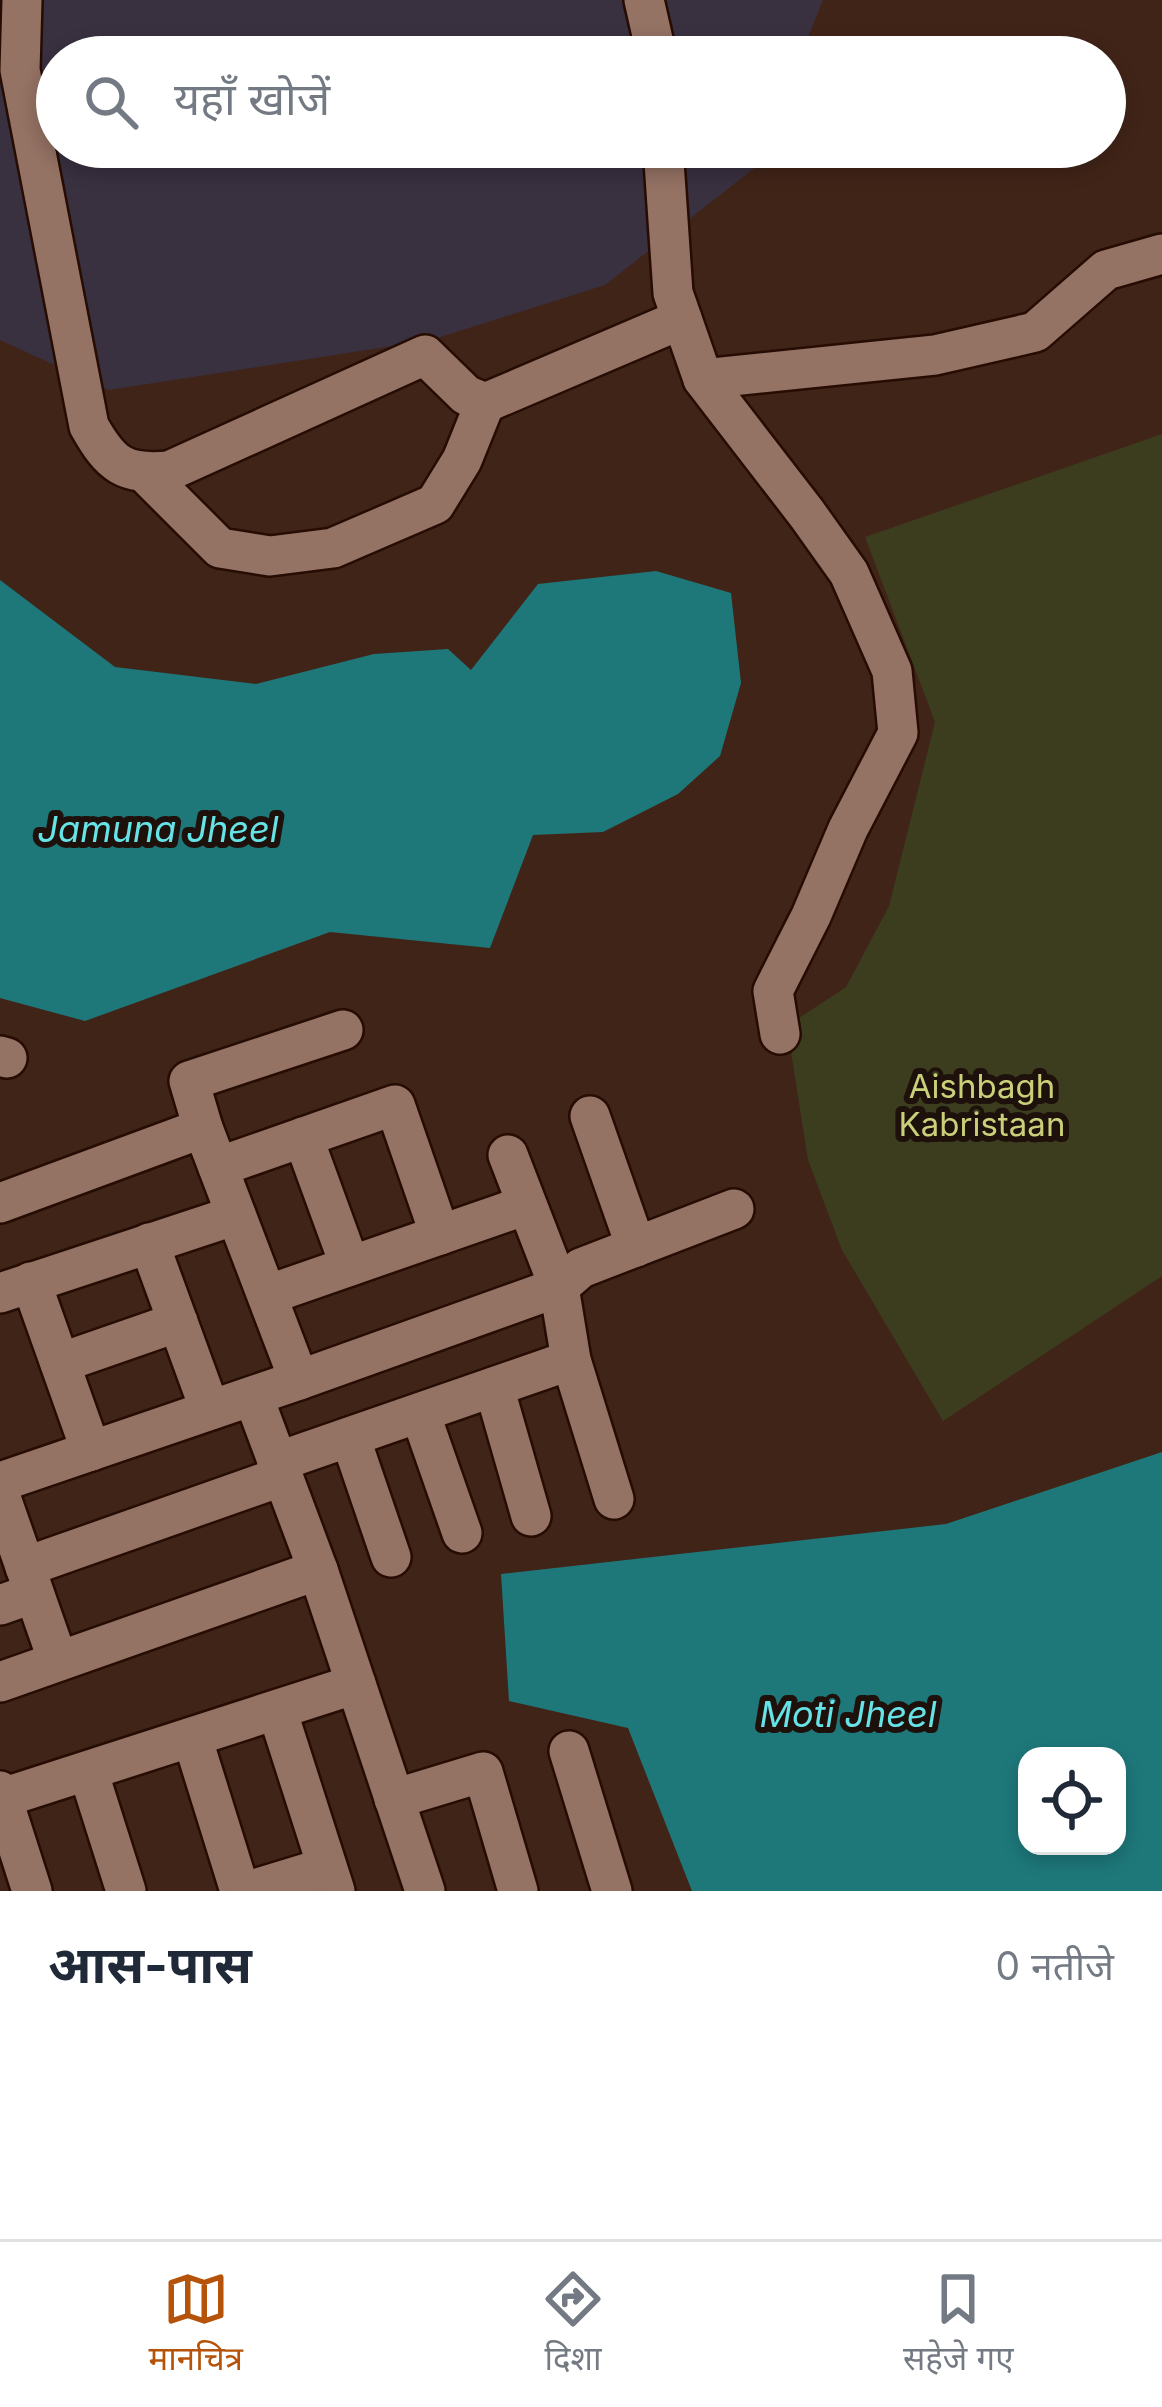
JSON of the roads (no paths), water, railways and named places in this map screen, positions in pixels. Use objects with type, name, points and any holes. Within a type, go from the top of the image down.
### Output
[{"type":"street","points":[[22,0],[20,70],[36,153]]},
{"type":"street","points":[[644,0],[652,36]]},
{"type":"street","points":[[39,168],[89,426],[105,454],[128,469],[170,471],[425,355],[466,395],[485,403]]},
{"type":"street","points":[[664,168],[673,293],[703,379],[849,572],[892,671],[898,734],[773,991],[780,1034]]},
{"type":"street","points":[[703,379],[935,355],[1035,332],[1106,270],[1162,254]]},
{"type":"street","points":[[145,473],[220,548],[271,556],[333,548],[435,504],[462,460],[485,403],[682,319]]},
{"type":"street","points":[[299,1380],[190,1082],[343,1030]]},
{"type":"street","points":[[218,1167],[395,1105],[440,1235]]},
{"type":"street","points":[[590,1116],[637,1247]]},
{"type":"street","points":[[0,1203],[203,1128]]},
{"type":"street","points":[[303,1138],[350,1266]]},
{"type":"street","points":[[508,1155],[559,1287],[572,1360],[614,1498]]},
{"type":"street","points":[[267,1295],[526,1205]]},
{"type":"street","points":[[0,1481],[559,1287],[581,1268],[734,1209]]},
{"type":"street","points":[[91,1451],[60,1363],[16,1287],[236,1215]]},
{"type":"street","points":[[149,1243],[210,1410]]},
{"type":"street","points":[[60,1363],[178,1322]]},
{"type":"street","points":[[20,1588],[350,1437],[572,1360]]},
{"type":"street","points":[[494,1387],[531,1516]]},
{"type":"street","points":[[253,1396],[318,1570],[425,1891]]},
{"type":"street","points":[[420,1413],[462,1533]]},
{"type":"street","points":[[350,1437],[391,1556]]},
{"type":"street","points":[[0,1496],[20,1588],[58,1661]]},
{"type":"street","points":[[0,1682],[318,1570]]},
{"type":"street","points":[[32,1891],[1,1795],[356,1684]]},
{"type":"street","points":[[192,1737],[244,1891],[331,1879],[277,1710]]},
{"type":"street","points":[[569,1751],[612,1891]]},
{"type":"street","points":[[88,1771],[126,1891]]},
{"type":"street","points":[[394,1799],[483,1772],[518,1891]]},
{"type":"water","name":"Jamuna Jheel","points":[[656,571],[731,593],[741,683],[720,756],[678,794],[603,832],[533,835],[490,948],[330,932],[85,1021],[0,998],[0,580],[115,667],[256,684],[374,654],[448,649],[471,670],[538,584]]},
{"type":"water","name":"Moti Jheel","points":[[1162,1452],[1162,1891],[692,1891],[628,1728],[509,1701],[501,1574],[946,1524]]},
{"type":"park label","name":"Aishbagh Kabristaan","points":[[982,1105]]}]
